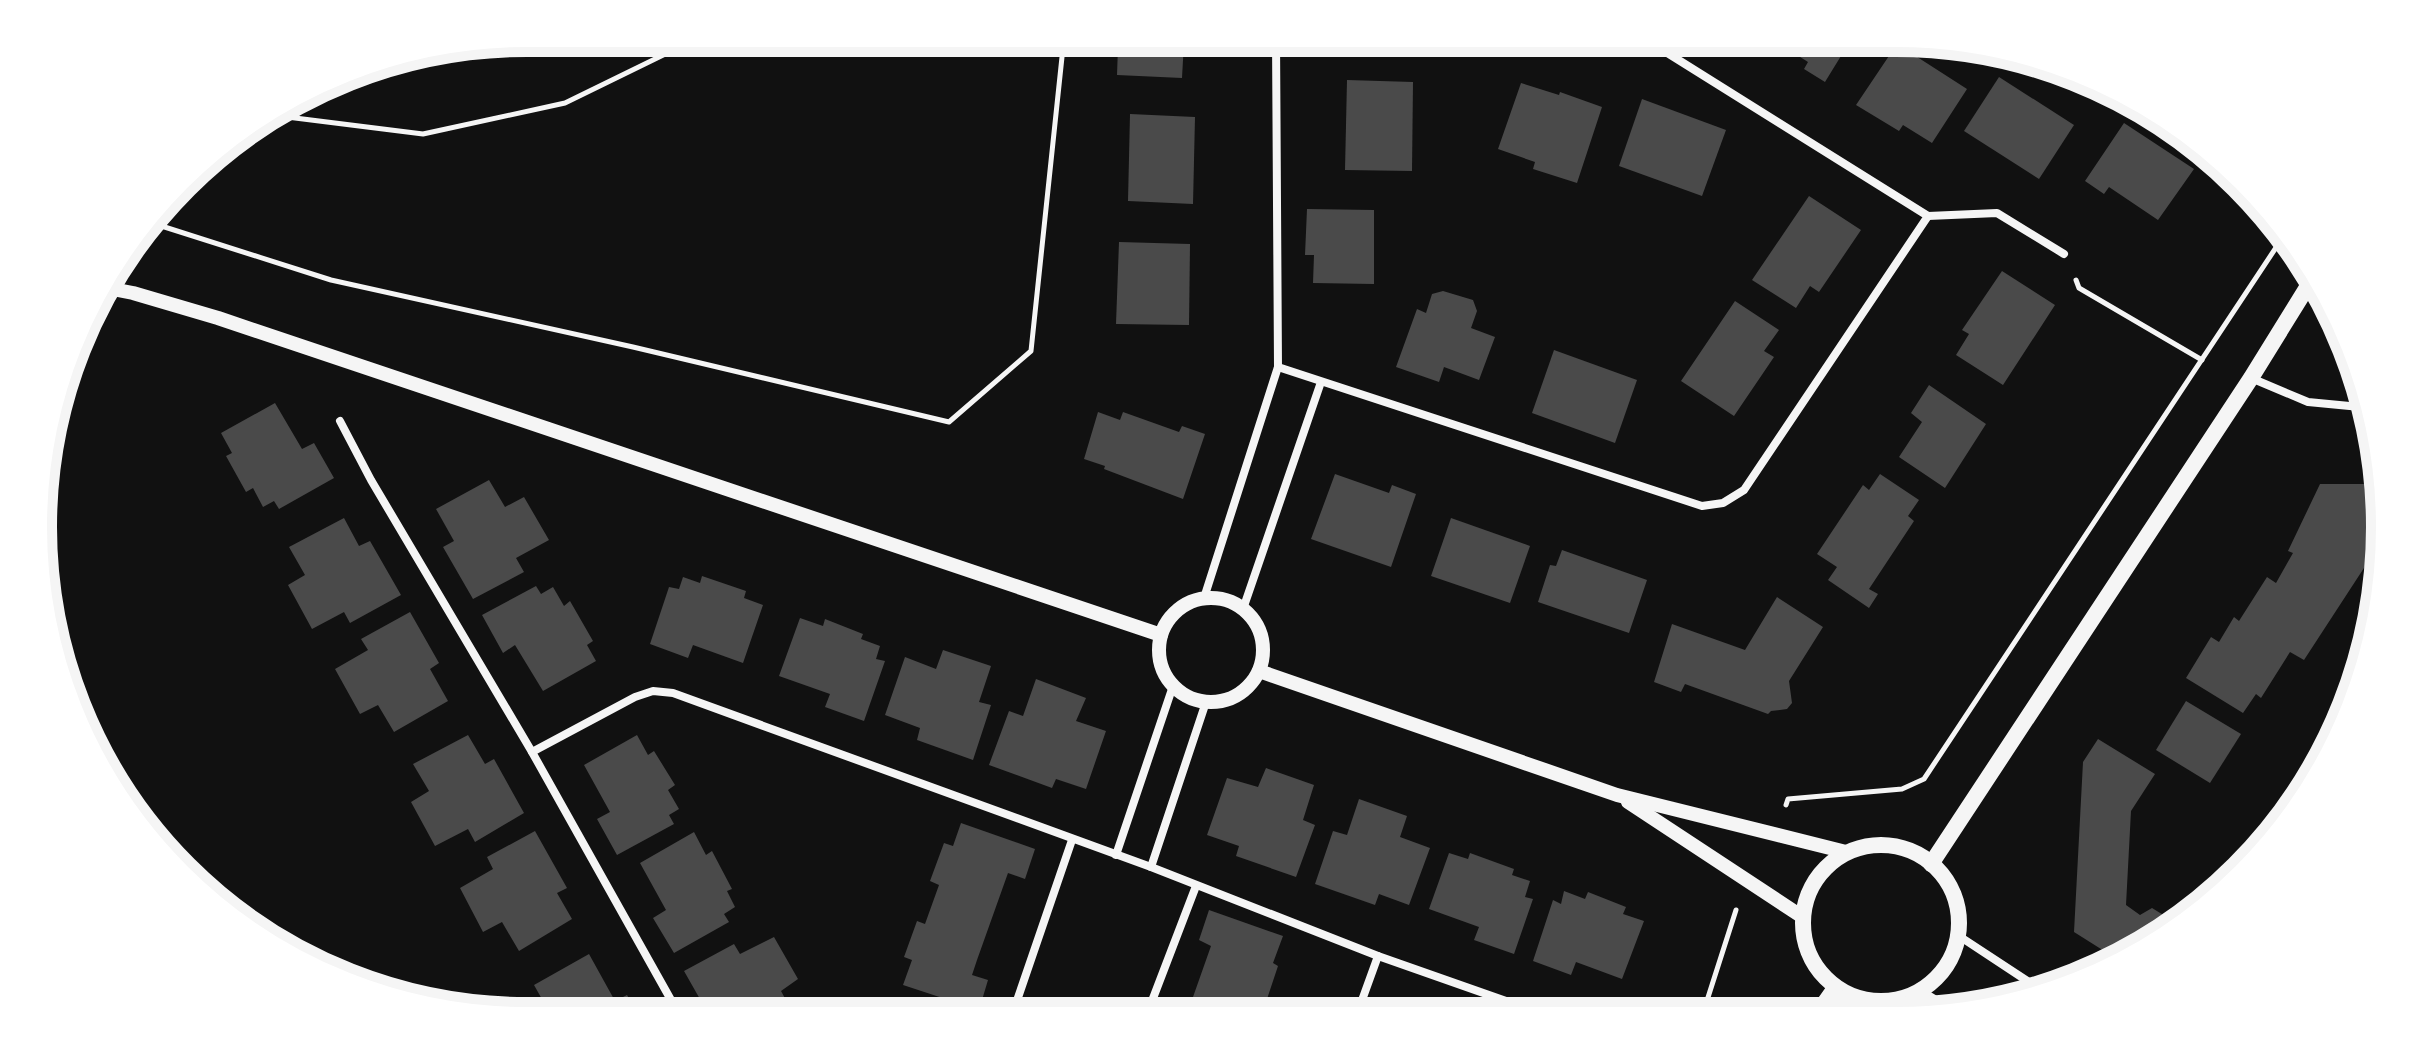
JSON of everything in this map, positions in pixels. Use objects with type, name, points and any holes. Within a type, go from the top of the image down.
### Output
[{"type":"main road","points":[[1931,864],[2251,378],[2306,289]]},
{"type":"main road","points":[[1874,844],[1914,852],[1931,864],[1945,878],[1955,896],[1959,916],[1959,936],[1946,968],[1921,991],[1898,1000],[1873,1002],[1835,988],[1817,970],[1805,948],[1801,916],[1816,877],[1846,852],[1874,844]]},
{"type":"main road","points":[[1825,1002],[1835,988]]},
{"type":"street","points":[[1204,598],[1278,367],[1276,52]]},
{"type":"street","points":[[1666,52],[1928,216],[1997,213],[2064,254]]},
{"type":"street","points":[[1278,367],[1702,506],[1723,503],[1744,490],[1928,216]]},
{"type":"street","points":[[116,290],[218,318],[1161,635]]},
{"type":"street","points":[[2251,378],[2308,402],[2356,407]]},
{"type":"street","points":[[1243,609],[1321,382]]},
{"type":"street","points":[[340,421],[371,480],[532,752],[672,1002]]},
{"type":"street","points":[[1204,598],[1231,602],[1243,609],[1255,621],[1262,637],[1263,654],[1259,671],[1238,695],[1223,701],[1206,702],[1182,694],[1163,670],[1159,653],[1161,635],[1177,611],[1204,598]]},
{"type":"street","points":[[1259,671],[1617,795],[1846,852]]},
{"type":"street","points":[[1116,855],[1173,686]]},
{"type":"street","points":[[532,752],[635,697],[653,691],[673,693],[1151,867],[1378,956],[1509,1002]]},
{"type":"street","points":[[1151,867],[1206,702]]},
{"type":"street","points":[[1617,795],[1801,916]]},
{"type":"street","points":[[1016,1002],[1072,840]]},
{"type":"street","points":[[1152,1002],[1196,886]]},
{"type":"street","points":[[1959,936],[2030,983]]},
{"type":"street","points":[[1361,1002],[1378,956]]},
{"type":"street","points":[[1921,991],[1936,1000]]},
{"type":"path","points":[[287,117],[423,134],[565,103],[669,52]]},
{"type":"path","points":[[160,226],[331,280],[949,422],[1031,351],[1063,52]]},
{"type":"path","points":[[1784,808],[1788,799],[1902,789],[1924,779],[2278,245]]},
{"type":"path","points":[[2064,254],[2079,288],[2202,360]]},
{"type":"path","points":[[1707,1002],[1739,902]]},
{"type":"building","points":[[1118,52],[1183,52],[1182,78],[1117,75]]},
{"type":"building","points":[[1792,52],[1843,52],[1825,82],[1804,69],[1808,62]]},
{"type":"building","points":[[1892,52],[1910,52],[1967,89],[1932,143],[1903,125],[1899,131],[1856,105]]},
{"type":"building","points":[[1999,77],[2074,125],[2039,179],[1964,131]]},
{"type":"building","points":[[1347,80],[1413,82],[1412,171],[1345,170]]},
{"type":"building","points":[[1521,83],[1559,95],[1560,92],[1602,107],[1577,183],[1533,169],[1535,162],[1498,149]]},
{"type":"building","points":[[1642,99],[1726,130],[1702,196],[1619,166]]},
{"type":"building","points":[[1130,114],[1195,117],[1193,204],[1128,201]]},
{"type":"building","points":[[2124,123],[2194,169],[2158,220],[2109,187],[2104,194],[2085,181]]},
{"type":"building","points":[[1809,196],[1861,230],[1819,292],[1810,286],[1796,308],[1752,280]]},
{"type":"building","points":[[1307,209],[1374,210],[1374,284],[1313,283],[1314,255],[1305,255]]},
{"type":"building","points":[[1119,242],[1190,244],[1189,325],[1116,324]]},
{"type":"building","points":[[2002,271],[2055,305],[2003,385],[1956,355],[1969,334],[1962,330]]},
{"type":"building","points":[[1443,291],[1473,300],[1477,311],[1471,328],[1495,337],[1479,380],[1444,367],[1439,382],[1396,367],[1417,309],[1426,313],[1432,294]]},
{"type":"building","points":[[1735,301],[1779,330],[1764,351],[1774,357],[1734,416],[1681,381]]},
{"type":"building","points":[[1554,350],[1637,380],[1615,443],[1532,413]]},
{"type":"building","points":[[1929,385],[1986,424],[1945,488],[1899,457],[1922,422],[1911,413]]},
{"type":"building","points":[[275,403],[302,449],[314,443],[334,478],[279,509],[274,501],[263,507],[253,488],[246,492],[226,456],[232,453],[221,433]]},
{"type":"building","points":[[1098,412],[1120,420],[1123,412],[1179,432],[1182,426],[1205,434],[1183,499],[1084,459]]},
{"type":"building","points":[[1335,474],[1389,493],[1392,485],[1416,494],[1391,567],[1311,539]]},
{"type":"building","points":[[1880,474],[1919,500],[1908,516],[1914,521],[1869,589],[1878,594],[1869,608],[1828,580],[1837,567],[1817,554],[1863,485],[1869,490]]},
{"type":"building","points":[[489,480],[505,507],[524,497],[549,540],[516,558],[524,572],[473,599],[443,547],[454,541],[436,509]]},
{"type":"building","points":[[2320,484],[2369,484],[2370,559],[2304,660],[2290,652],[2261,698],[2256,694],[2243,713],[2186,678],[2211,637],[2219,642],[2234,617],[2239,621],[2267,577],[2276,583],[2293,553],[2288,551]]},
{"type":"building","points":[[344,518],[359,546],[370,541],[401,595],[350,623],[344,612],[312,629],[288,585],[305,575],[289,547]]},
{"type":"building","points":[[1451,518],[1530,546],[1510,603],[1431,576]]},
{"type":"building","points":[[1562,550],[1647,580],[1629,633],[1538,602],[1550,565],[1556,566]]},
{"type":"building","points":[[702,576],[746,591],[744,598],[763,605],[743,663],[693,645],[688,658],[650,644],[669,587],[679,589],[683,577],[700,583]]},
{"type":"building","points":[[536,586],[541,594],[553,587],[564,606],[570,601],[593,641],[587,645],[596,661],[543,691],[515,645],[503,653],[482,615]]},
{"type":"building","points":[[1777,597],[1823,627],[1789,681],[1792,703],[1787,709],[1768,714],[1685,684],[1681,692],[1654,682],[1672,624],[1745,650]]},
{"type":"building","points":[[410,612],[439,663],[430,669],[448,701],[394,732],[378,705],[360,714],[335,669],[368,650],[361,639]]},
{"type":"building","points":[[800,618],[823,626],[825,619],[863,634],[861,639],[880,646],[876,659],[885,661],[864,721],[825,707],[830,694],[779,676]]},
{"type":"building","points":[[943,650],[991,666],[979,702],[991,705],[973,760],[917,740],[920,728],[885,715],[905,657],[936,669]]},
{"type":"building","points":[[1036,679],[1086,698],[1076,721],[1106,731],[1086,789],[1056,779],[1052,788],[989,765],[1009,711],[1023,716]]},
{"type":"building","points":[[2186,701],[2241,734],[2210,783],[2156,750]]},
{"type":"building","points":[[468,735],[485,764],[494,759],[524,813],[475,842],[468,829],[435,846],[411,802],[429,791],[413,764]]},
{"type":"building","points":[[637,735],[648,755],[654,751],[675,785],[668,790],[679,809],[669,815],[674,824],[617,855],[597,819],[610,812],[584,765]]},
{"type":"building","points":[[2098,739],[2155,774],[2131,811],[2126,905],[2140,915],[2152,908],[2165,918],[2107,953],[2074,932],[2083,762]]},
{"type":"building","points":[[1266,768],[1314,785],[1303,820],[1315,825],[1296,877],[1236,856],[1239,846],[1207,835],[1227,778],[1258,787]]},
{"type":"building","points":[[1359,799],[1407,816],[1400,837],[1430,848],[1409,905],[1379,894],[1375,905],[1315,884],[1333,831],[1347,835]]},
{"type":"building","points":[[961,823],[1035,849],[1025,879],[1008,873],[977,960],[972,975],[988,980],[981,1002],[955,1002],[903,985],[912,960],[904,957],[917,921],[925,924],[939,885],[930,881],[944,843],[953,846]]},
{"type":"building","points":[[535,831],[567,888],[557,893],[572,919],[519,951],[502,922],[483,932],[460,888],[493,869],[487,857]]},
{"type":"building","points":[[694,832],[706,855],[712,851],[732,889],[727,891],[735,907],[724,914],[729,922],[674,953],[653,918],[666,910],[640,863]]},
{"type":"building","points":[[1449,853],[1468,859],[1470,853],[1514,869],[1512,875],[1530,881],[1525,897],[1533,899],[1514,954],[1474,940],[1479,927],[1429,909]]},
{"type":"building","points":[[1564,891],[1585,899],[1588,892],[1626,907],[1623,914],[1644,921],[1622,979],[1576,962],[1571,975],[1533,961],[1553,900],[1561,904]]},
{"type":"building","points":[[1209,910],[1283,936],[1273,963],[1278,966],[1266,1002],[1259,999],[1258,1002],[1191,1002],[1211,946],[1199,940]]},
{"type":"building","points":[[774,937],[798,979],[781,991],[787,1002],[702,1002],[684,971],[734,944],[740,954]]},
{"type":"building","points":[[589,954],[615,1001],[627,995],[631,1002],[541,1002],[534,985]]}]
